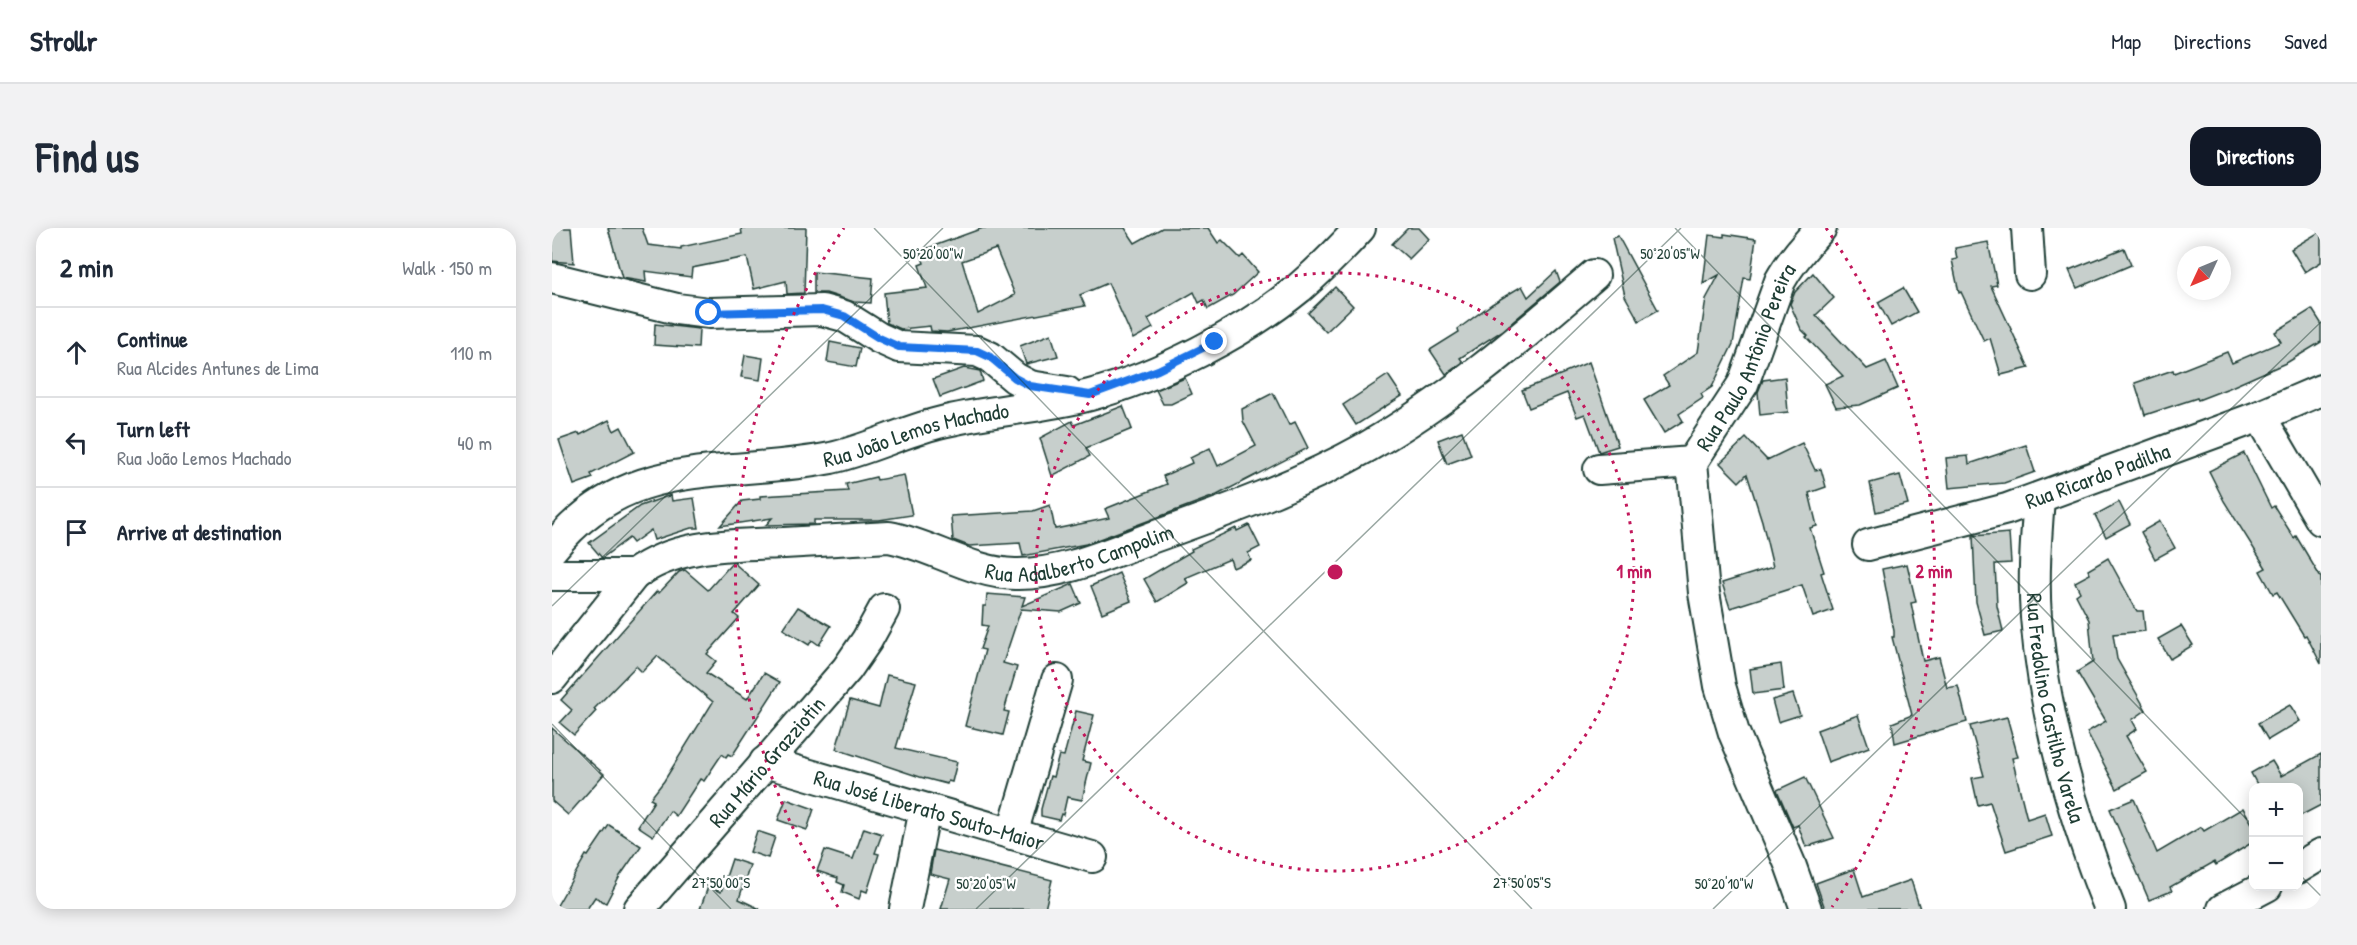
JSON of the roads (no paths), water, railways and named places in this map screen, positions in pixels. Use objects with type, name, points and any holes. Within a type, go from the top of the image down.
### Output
[{"type":"street","name":"Rua João Lemos Machado","points":[[552,549],[570,528],[597,507],[627,489],[657,478],[801,463],[833,457],[939,423],[1090,395],[1158,370],[1215,342],[1299,288],[1360,228]]},
{"type":"street","name":"Rua Paulo Antônio Pereira","points":[[1806,909],[1790,864],[1734,733],[1720,686],[1704,593],[1692,462],[1743,384],[1780,281],[1787,268],[1821,228]]},
{"type":"street","points":[[2027,228],[2030,274]]},
{"type":"street","name":"Rua Adalberto Campolim","points":[[552,678],[634,575],[650,563],[671,555],[701,548],[878,538],[909,541],[984,570],[1015,574],[1051,570],[1102,556],[1273,492],[1316,474],[1368,447],[1466,382],[1594,275]]},
{"type":"street","points":[[552,278],[676,309],[709,313],[822,310],[844,316],[879,338],[899,347],[977,351],[990,357],[1015,378],[1030,386],[1090,395]]},
{"type":"street","name":"Rua Ricardo Padilha","points":[[1868,545],[2007,509],[2260,416],[2321,390]]},
{"type":"street","points":[[2260,416],[2321,520]]},
{"type":"street","points":[[1599,469],[1692,462]]},
{"type":"street","name":"Rua Fredolino Castilho Varela","points":[[2039,498],[2035,561],[2036,617],[2045,685],[2068,788],[2088,854],[2110,909]]},
{"type":"street","points":[[552,575],[634,575]]},
{"type":"street","name":"Rua Mário Grazziotin","points":[[639,909],[847,669],[867,640],[884,609]]},
{"type":"street","points":[[1012,834],[1057,680]]},
{"type":"street","name":"Rua José Liberato Souto-Maior","points":[[765,762],[1092,857]]},
{"type":"street","points":[[905,909],[925,808]]},
{"type":"street","points":[[2303,864],[2321,854]]},
{"type":"street","points":[[2223,909],[2257,891]]}]
